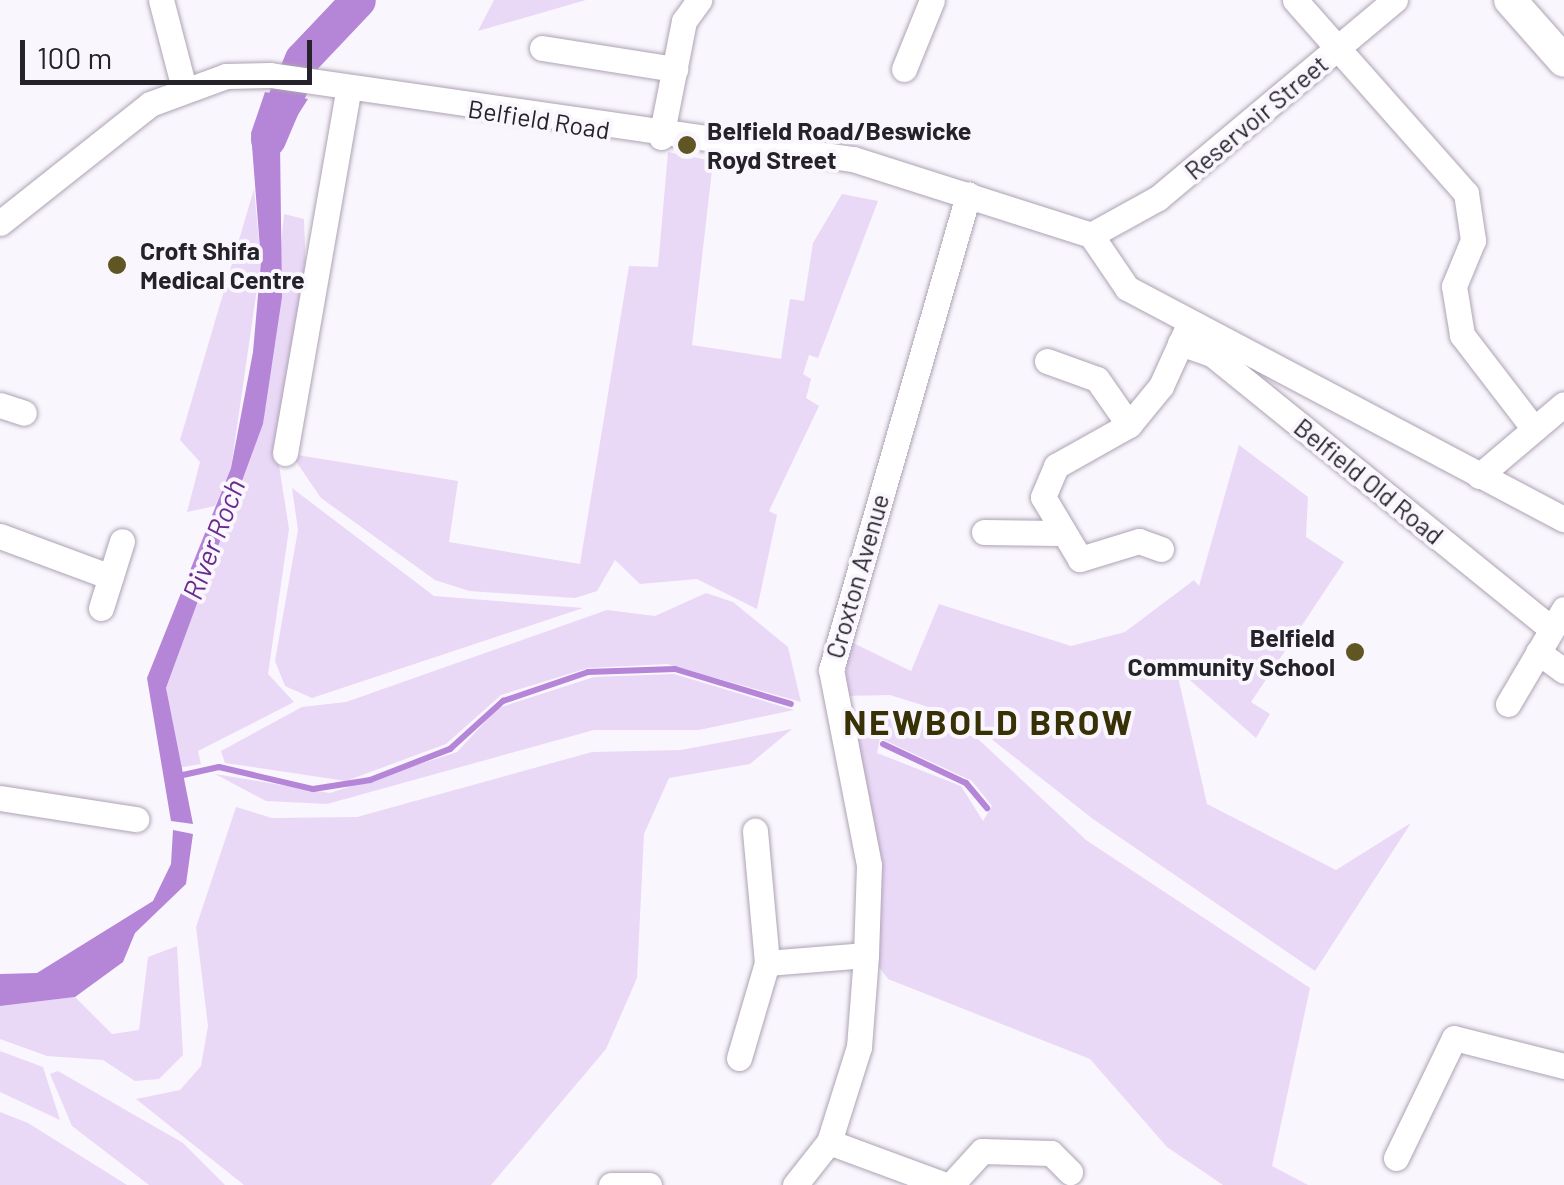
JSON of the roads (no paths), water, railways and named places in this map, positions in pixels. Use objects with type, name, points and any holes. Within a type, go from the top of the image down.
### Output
[{"type":"main road","points":[[1510,0],[1564,60]]},
{"type":"street","points":[[161,0],[184,88]]},
{"type":"street","points":[[661,137],[675,69],[699,0]]},
{"type":"street","points":[[904,69],[932,0]]},
{"type":"street","points":[[1296,0],[1466,193],[1473,240],[1454,286],[1462,335],[1534,429]]},
{"type":"street","name":"Reservoir Street","points":[[1102,232],[1338,49],[1394,0]]},
{"type":"street","points":[[542,48],[675,69]]},
{"type":"street","name":"Belfield Road","points":[[0,223],[150,104],[184,88],[270,75],[661,137],[853,158],[1102,232]]},
{"type":"street","points":[[285,453],[336,86]]},
{"type":"street","name":"Croxton Avenue","points":[[795,1185],[830,1142],[859,1047],[866,955],[869,865],[831,670],[968,194]]},
{"type":"street","points":[[1102,232],[1127,288],[1185,332],[1564,520]]},
{"type":"street","points":[[1161,549],[1139,541],[1080,559],[1057,532],[1042,496],[1056,466],[1129,425],[1185,332]]},
{"type":"street","name":"Belfield Old Road","points":[[1185,332],[1558,618]]},
{"type":"street","points":[[1047,361],[1097,379],[1129,425]]},
{"type":"street","points":[[1480,476],[1564,404]]},
{"type":"street","points":[[984,532],[1057,532]]},
{"type":"street","points":[[0,536],[111,577]]},
{"type":"street","points":[[101,608],[122,540]]},
{"type":"street","points":[[1508,704],[1558,618]]},
{"type":"street","points":[[1538,652],[1564,670]]},
{"type":"street","points":[[0,798],[136,819]]},
{"type":"street","points":[[739,1058],[767,963],[755,831]]},
{"type":"street","points":[[767,963],[866,955]]},
{"type":"street","points":[[1396,1158],[1454,1038],[1564,1066]]},
{"type":"street","points":[[830,1142],[948,1185],[982,1151],[1051,1153],[1070,1172]]},
{"type":"street","points":[[611,1185],[649,1185]]},
{"type":"water","points":[[265,92],[308,99],[280,143],[282,297],[263,424],[166,688],[193,824],[171,821],[147,678],[231,468],[253,352],[261,261],[251,133]]},
{"type":"water","points":[[173,830],[193,834],[186,884],[135,933],[123,962],[75,997],[0,1006],[0,974],[37,973],[153,901],[171,864]]},
{"type":"waterway","name":"River Roch","points":[[268,139],[302,59],[358,0]]},
{"type":"waterway","points":[[174,777],[219,767],[313,789],[370,780],[450,749],[503,701],[588,672],[675,669],[791,704]]},
{"type":"waterway","points":[[883,744],[966,783],[987,808]]},
{"type":"place","name":"Belfield Road/Beswicke Royd Street","points":[[687,145]]},
{"type":"place","name":"Croft Shifa Medical Centre","points":[[117,265]]},
{"type":"place","name":"Belfield Community School","points":[[1355,652]]},
{"type":"district","name":"NEWBOLD BROW","points":[[989,721]]}]
